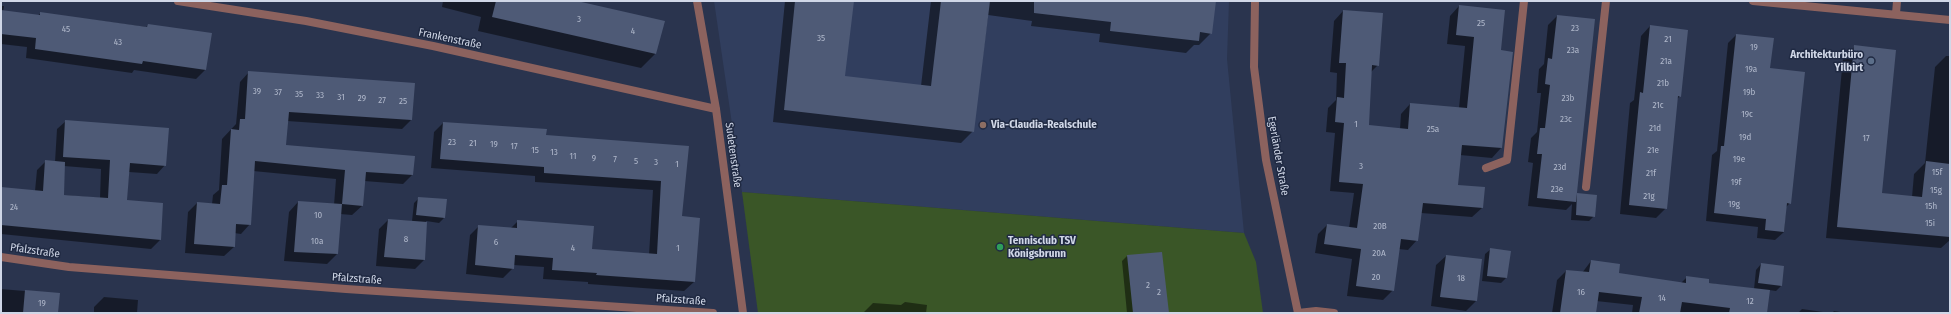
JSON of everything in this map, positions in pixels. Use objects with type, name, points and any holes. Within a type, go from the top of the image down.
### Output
[{"type":"street","name":"Frankenstraße","points":[[178,1],[306,21],[425,45],[716,109]]},
{"type":"street","name":"Sudetenstraße","points":[[697,1],[716,109],[743,313]]},
{"type":"street","name":"Egerländer Straße","points":[[1255,1],[1254,67],[1266,160],[1298,313]]},
{"type":"street","points":[[1486,168],[1507,160],[1524,1]]},
{"type":"street","points":[[1586,187],[1606,1]]},
{"type":"street","points":[[1753,1],[1950,20]]},
{"type":"street","points":[[1896,14],[1897,1]]},
{"type":"street","name":"Pfalzstraße","points":[[1,257],[69,267],[338,289],[713,313]]},
{"type":"street","points":[[1298,313],[1316,311],[1334,313]]},
{"type":"shaded area","name":"Via-Claudia-Realschule","points":[[714,1],[1229,1],[1227,59],[1244,233],[742,192]]},
{"type":"green space","name":"Tennisclub TSV Königsbrunn","points":[[742,192],[1244,233],[1256,262],[1263,313],[758,313]]},
{"type":"building","points":[[496,1],[577,1],[665,21],[656,54],[492,17]]},
{"type":"building","points":[[795,1],[854,1],[845,76],[931,86],[941,1],[990,1],[974,132],[784,110]]},
{"type":"building","points":[[1034,1],[1216,1],[1212,34],[1200,32],[1199,41],[1110,31],[1111,22],[1034,13]]},
{"type":"building","points":[[1459,5],[1505,10],[1501,50],[1513,52],[1502,148],[1462,145],[1458,185],[1485,187],[1483,208],[1423,203],[1418,241],[1401,239],[1394,291],[1356,286],[1361,249],[1324,244],[1327,224],[1357,228],[1363,184],[1339,182],[1344,123],[1335,122],[1337,97],[1344,98],[1346,63],[1339,63],[1343,10],[1383,13],[1379,66],[1372,65],[1369,125],[1408,129],[1410,103],[1467,108],[1474,37],[1456,35]]},
{"type":"building","points":[[1,10],[40,15],[40,12],[147,27],[148,24],[212,33],[206,70],[143,61],[142,64],[35,49],[36,38],[1,34]]},
{"type":"building","points":[[1557,15],[1595,19],[1576,202],[1537,198],[1542,154],[1537,154],[1540,128],[1545,128],[1550,85],[1545,84],[1548,58],[1552,59]]},
{"type":"building","points":[[1650,25],[1688,30],[1681,97],[1678,96],[1667,209],[1629,205],[1640,92],[1643,93]]},
{"type":"building","points":[[1736,34],[1774,38],[1770,68],[1805,72],[1791,204],[1787,203],[1784,232],[1765,230],[1766,219],[1714,213],[1721,146],[1724,146]]},
{"type":"building","points":[[1854,45],[1896,50],[1882,193],[1922,197],[1926,161],[1950,164],[1950,237],[1837,227]]},
{"type":"building","points":[[248,71],[415,83],[412,120],[289,112],[286,145],[415,156],[413,175],[366,172],[363,206],[342,204],[345,170],[255,161],[251,225],[236,224],[235,247],[194,244],[197,202],[220,204],[222,185],[227,185],[231,129],[239,130],[240,119],[245,119]]},
{"type":"building","points":[[65,120],[169,128],[166,166],[130,163],[127,200],[163,203],[161,240],[1,225],[1,187],[43,191],[45,160],[65,162],[64,195],[108,198],[110,160],[63,157]]},
{"type":"building","points":[[443,122],[547,129],[546,135],[689,146],[682,216],[700,218],[695,282],[596,275],[597,273],[552,270],[553,258],[515,255],[514,269],[475,265],[478,225],[517,228],[517,220],[594,226],[592,249],[657,254],[661,181],[544,173],[544,167],[440,159]]},
{"type":"building","points":[[1577,193],[1597,195],[1595,217],[1576,215]]},
{"type":"building","points":[[418,197],[447,199],[445,218],[416,215]]},
{"type":"building","points":[[298,201],[342,204],[338,254],[294,252]]},
{"type":"building","points":[[388,219],[427,222],[425,260],[384,257]]},
{"type":"building","points":[[1490,248],[1511,251],[1507,278],[1487,276]]},
{"type":"building","points":[[1162,252],[1169,313],[1133,313],[1127,255]]},
{"type":"building","points":[[1446,255],[1482,259],[1477,301],[1440,297]]},
{"type":"building","points":[[1591,260],[1620,264],[1619,273],[1686,283],[1686,276],[1709,279],[1709,283],[1770,290],[1767,313],[1729,313],[1730,308],[1682,302],[1680,313],[1639,313],[1642,297],[1599,292],[1596,313],[1560,313],[1566,270],[1589,272]]},
{"type":"building","points":[[1761,263],[1784,266],[1782,286],[1758,283]]},
{"type":"building","points":[[25,290],[60,293],[58,313],[23,313]]},
{"type":"place","name":"Architekturbüro Yilbirt","points":[[1871,61]]},
{"type":"place","name":"Via-Claudia-Realschule","points":[[983,125]]},
{"type":"place","name":"Tennisclub TSV Königsbrunn","points":[[1000,247]]}]
